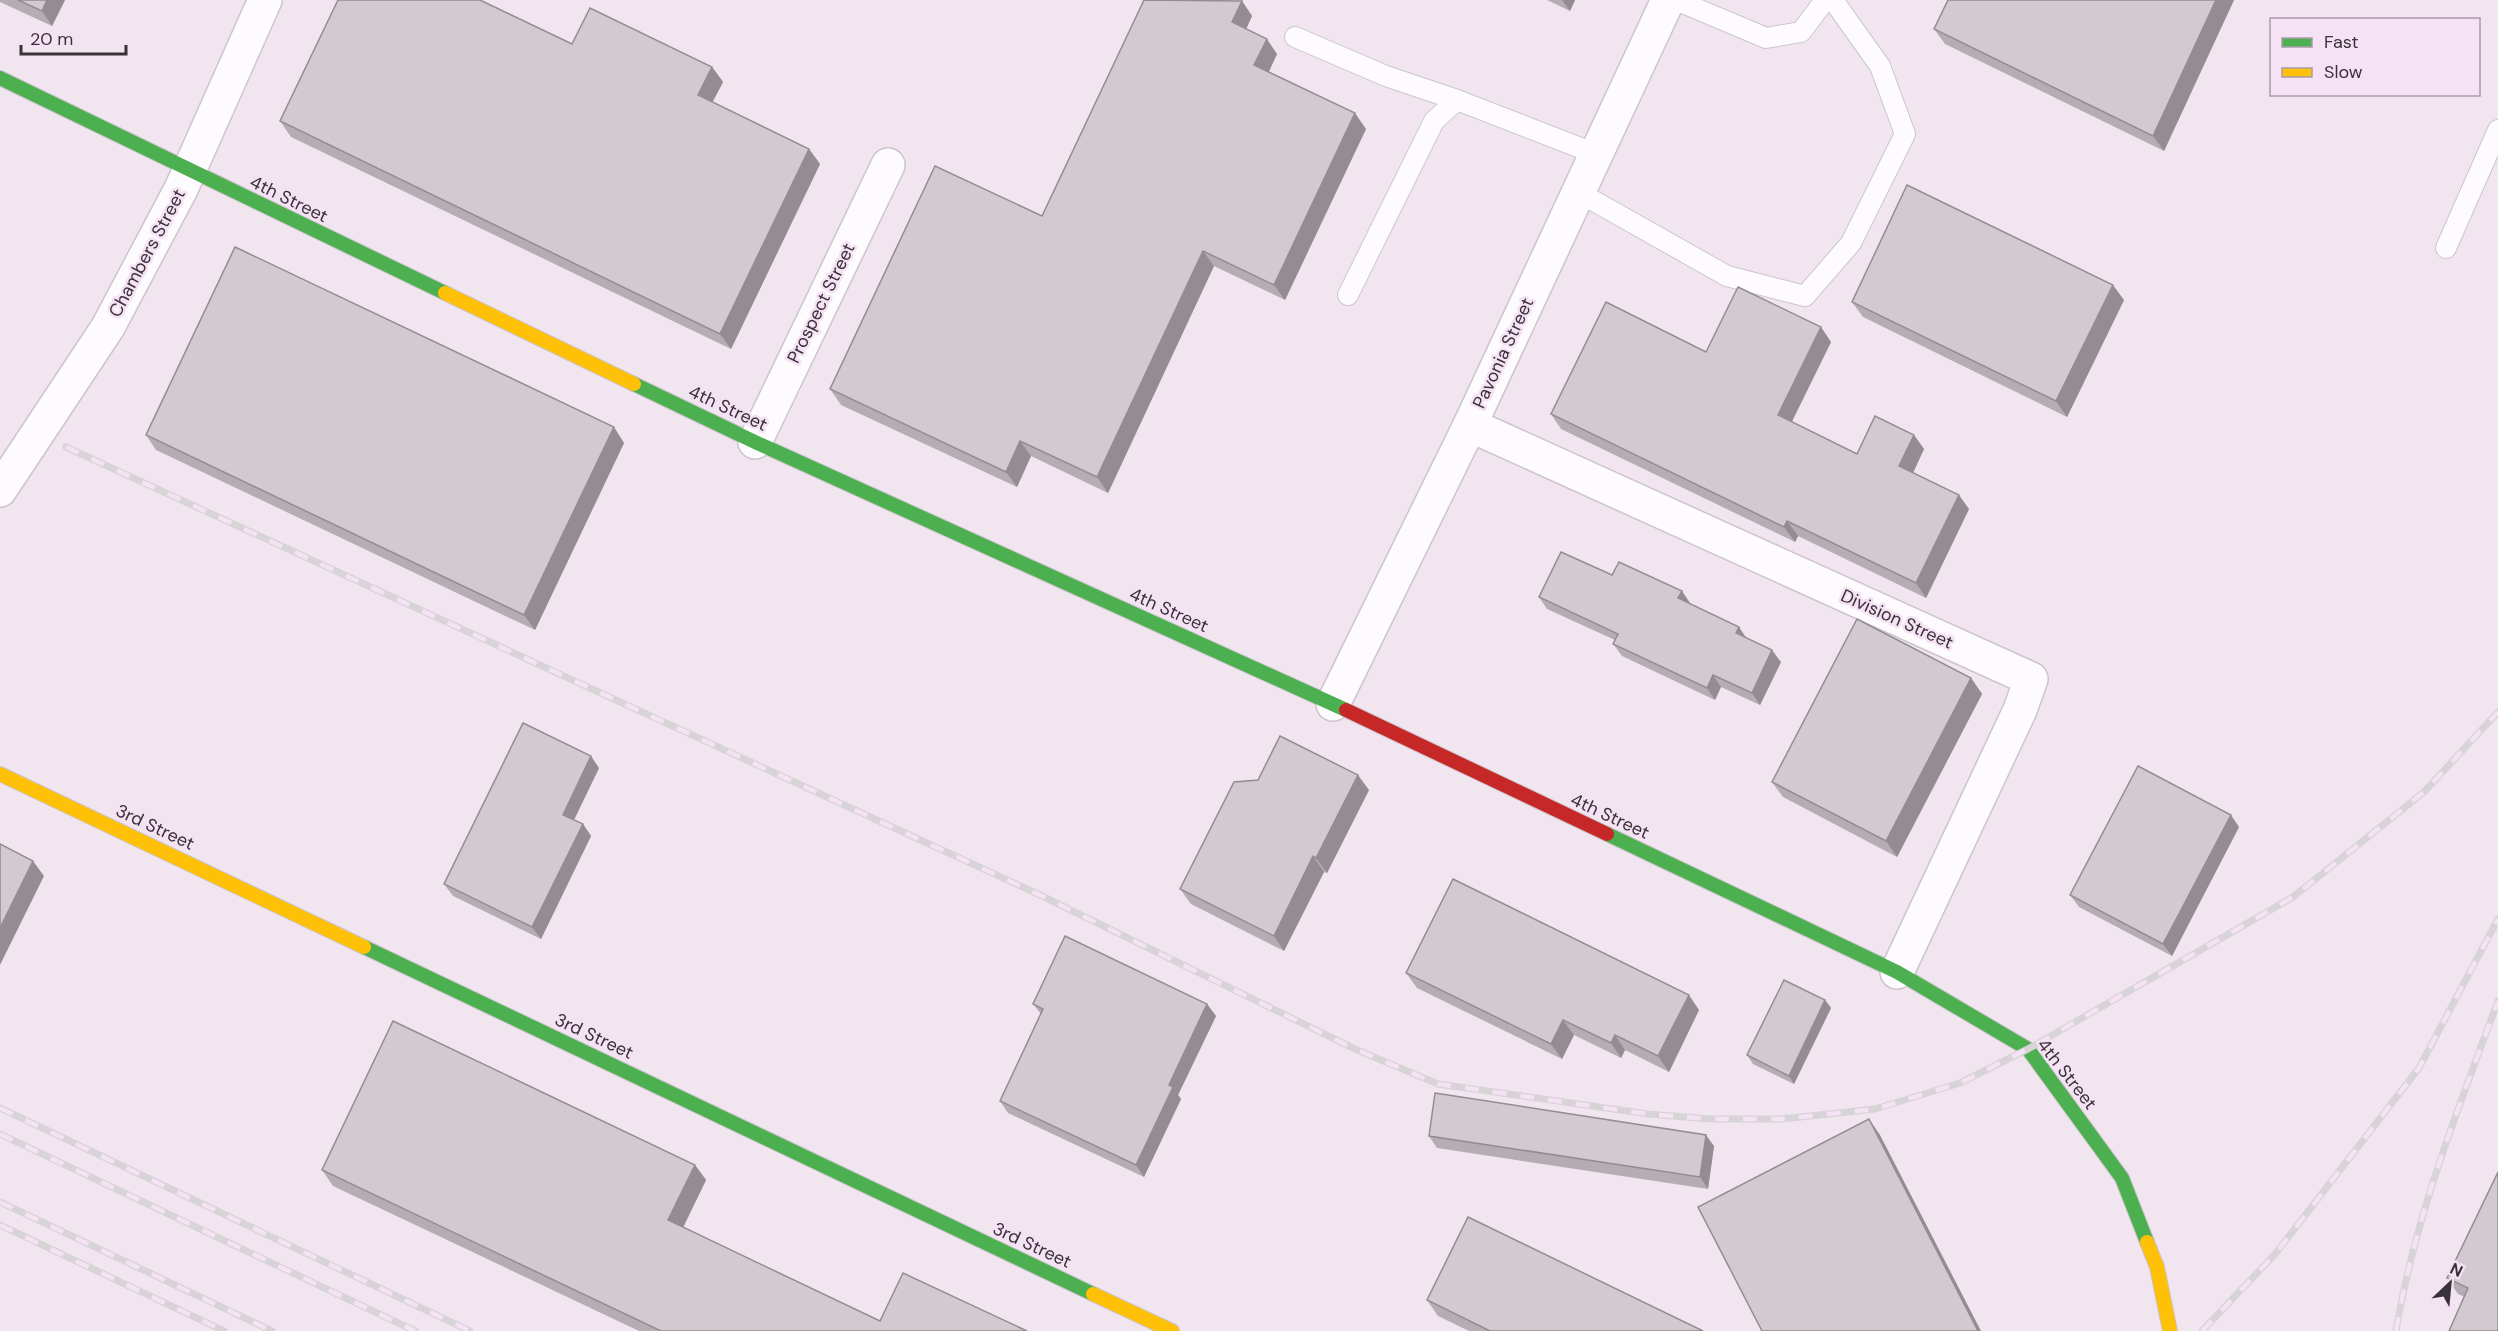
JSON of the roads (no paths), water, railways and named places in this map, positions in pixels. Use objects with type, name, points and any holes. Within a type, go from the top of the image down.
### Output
[{"type":"main road","name":"4th Street","points":[[0,78],[755,442],[1333,704],[1897,972],[2028,1049],[2122,1178],[2157,1267],[2170,1331]]},
{"type":"main road","name":"3rd Street","points":[[0,774],[1172,1331]]},
{"type":"street","name":"Chambers Street","points":[[0,490],[108,327],[190,170],[265,0]]},
{"type":"street","name":"Pavonia Street","points":[[1333,704],[1470,425],[1668,0]]},
{"type":"street","name":"Prospect Street","points":[[755,442],[888,165]]},
{"type":"street","name":"Division Street","points":[[1470,425],[2031,679],[2020,710],[1897,972]]},
{"type":"lane","points":[[1676,0],[1766,38],[1802,32],[1825,0]]},
{"type":"lane","points":[[1578,192],[1727,276],[1805,296],[1851,243],[1905,134],[1880,66],[1833,0]]},
{"type":"lane","points":[[1295,37],[1386,76],[1457,100],[1596,154]]},
{"type":"lane","points":[[1348,296],[1434,121],[1457,100]]},
{"type":"lane","points":[[2446,248],[2498,130]]},
{"type":"railway","points":[[66,447],[1040,895],[1355,1049],[1438,1084],[1648,1114],[1710,1119],[1782,1119],[1875,1109],[1960,1083],[2028,1049],[2293,897],[2424,792],[2498,712]]},
{"type":"railway","points":[[2202,1331],[2276,1253],[2419,1068],[2498,919]]},
{"type":"railway","points":[[2396,1331],[2404,1288],[2426,1205],[2453,1123],[2498,1001]]},
{"type":"railway","points":[[0,1108],[470,1331]]},
{"type":"railway","points":[[0,1134],[415,1331]]},
{"type":"railway","points":[[0,1202],[272,1331]]},
{"type":"railway","points":[[0,1225],[224,1331]]}]
